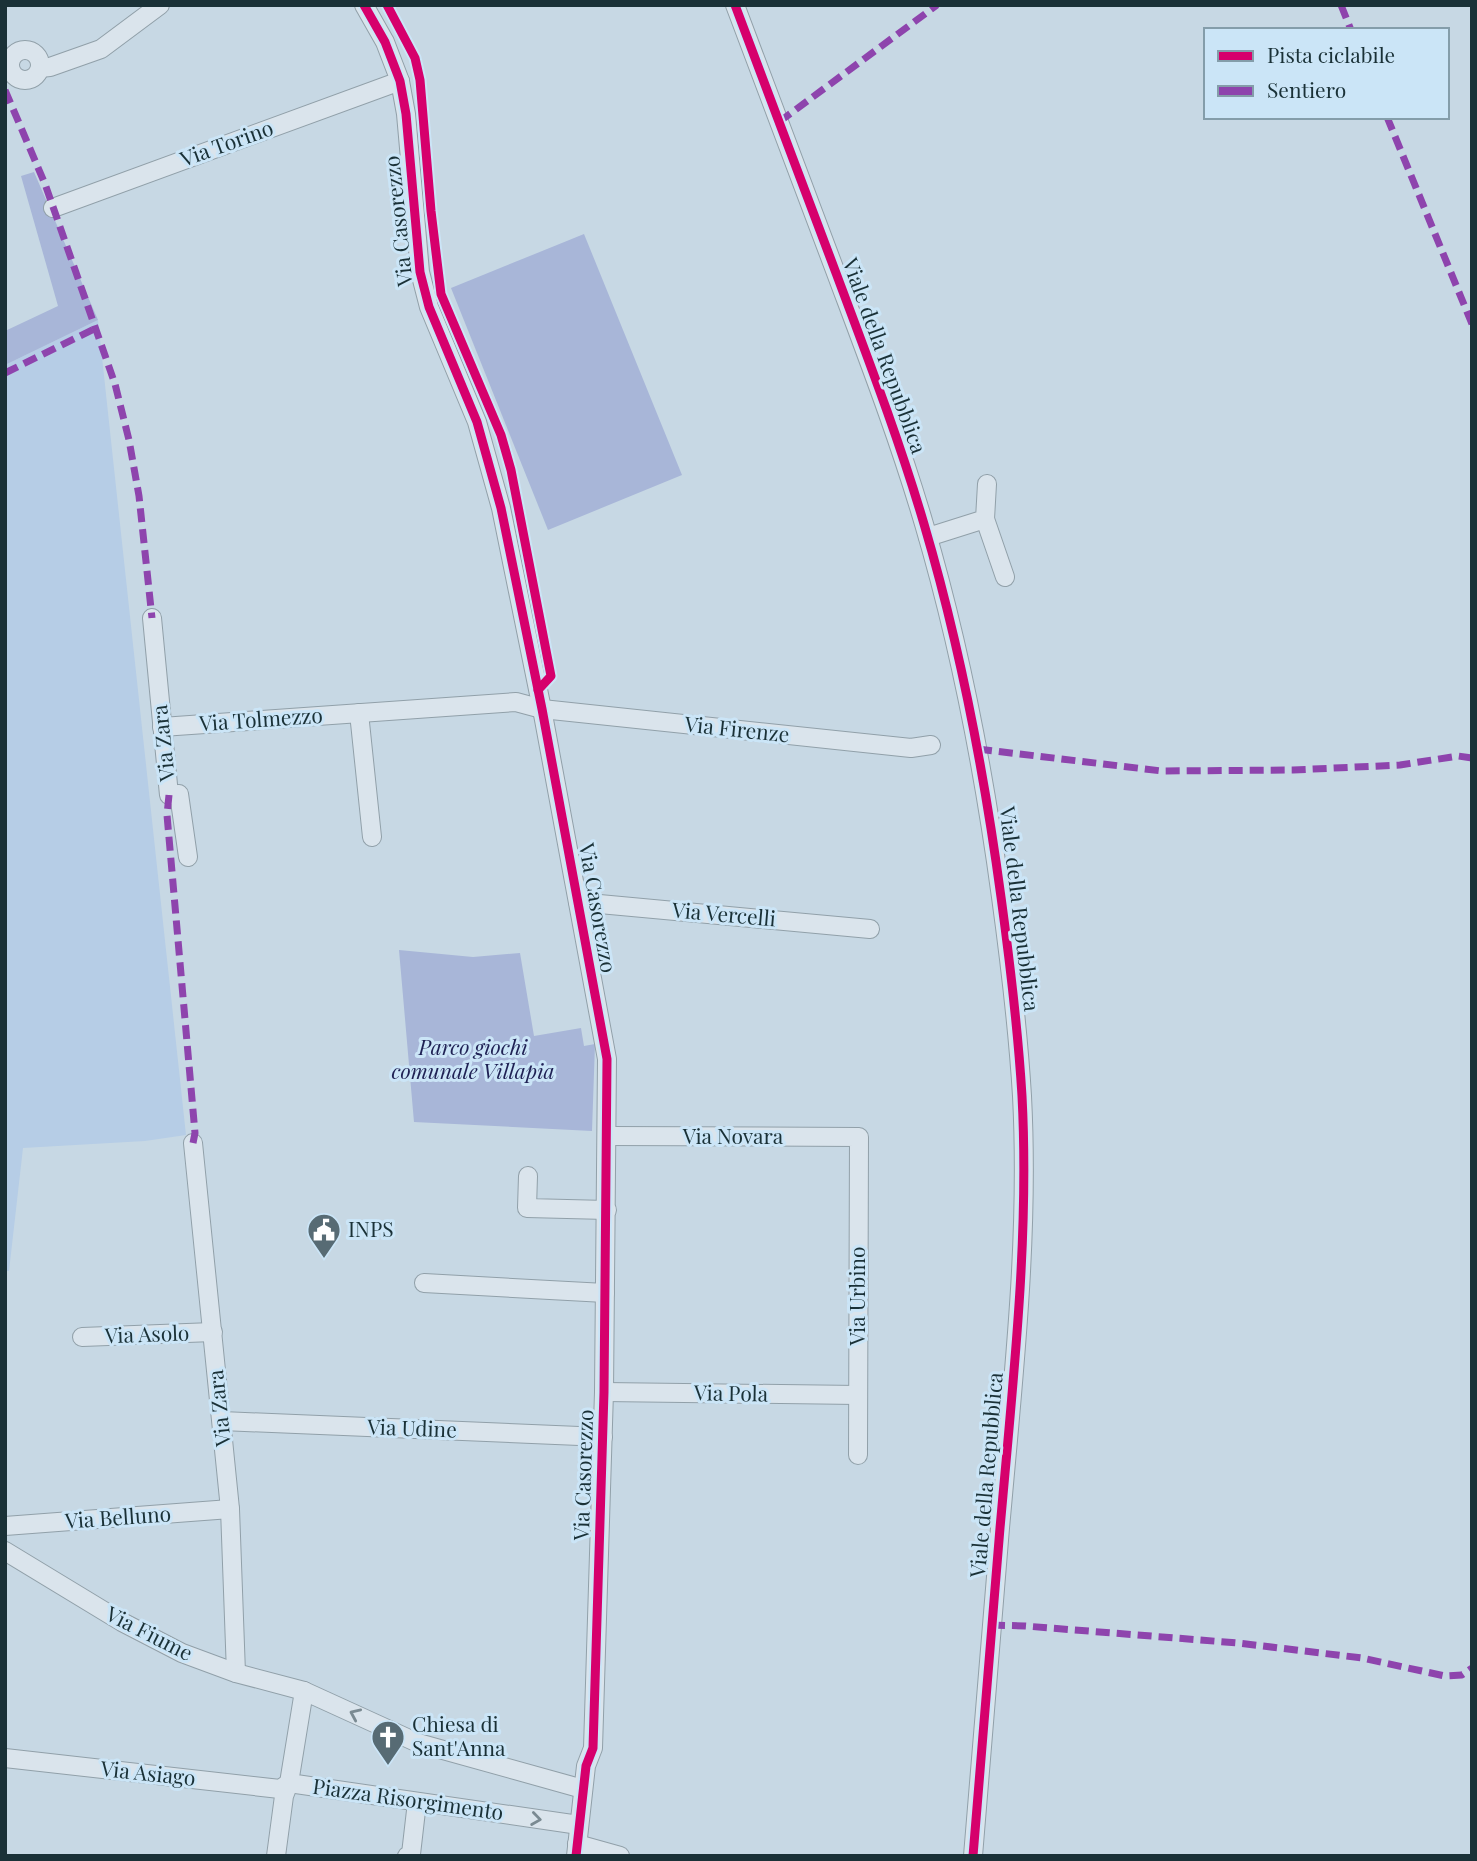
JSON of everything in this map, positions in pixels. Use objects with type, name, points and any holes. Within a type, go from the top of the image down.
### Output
[{"type":"street","name":"Via Casorezzo","points":[[364,5],[384,42],[400,81],[406,114],[420,272],[424,290],[477,422],[501,508],[542,709],[607,1059],[604,1392],[593,1748],[586,1766],[577,1850]]},
{"type":"street","name":"Viale della Repubblica","points":[[734,5],[889,415],[928,537],[964,678],[989,807],[1015,1009],[1022,1099],[1024,1191],[1021,1283],[973,1856]]},
{"type":"street","points":[[40,68],[101,49],[155,7]]},
{"type":"street","name":"Via Torino","points":[[53,208],[400,81]]},
{"type":"street","points":[[987,484],[985,519],[1005,577]]},
{"type":"street","points":[[928,537],[985,519]]},
{"type":"street","name":"Via Zara","points":[[152,618],[169,795],[179,794],[188,857]]},
{"type":"street","name":"Via Tolmezzo","points":[[162,727],[516,702],[542,709]]},
{"type":"street","name":"Via Firenze","points":[[542,709],[911,748],[931,745]]},
{"type":"street","points":[[359,713],[372,837]]},
{"type":"street","name":"Via Vercelli","points":[[578,902],[870,929]]},
{"type":"street","name":"Via Novara","points":[[608,1136],[859,1137]]},
{"type":"street","name":"Via Urbino","points":[[858,1455],[859,1137]]},
{"type":"street","name":"Via Zara","points":[[193,1143],[230,1509],[236,1673]]},
{"type":"street","points":[[528,1176],[527,1208],[607,1210]]},
{"type":"street","points":[[424,1283],[605,1293]]},
{"type":"street","name":"Via Asolo","points":[[82,1337],[213,1332]]},
{"type":"street","name":"Via Pola","points":[[604,1392],[858,1395]]},
{"type":"street","name":"Via Udine","points":[[222,1421],[603,1437]]},
{"type":"street","name":"Via Belluno","points":[[5,1526],[230,1509]]},
{"type":"street","name":"Via Fiume","points":[[5,1551],[134,1628],[182,1653],[236,1673],[304,1691]]},
{"type":"street","points":[[304,1691],[418,1743],[583,1789]]},
{"type":"street","name":"Piazza Risorgimento","points":[[304,1691],[289,1783],[579,1825]]},
{"type":"street","name":"Via Asiago","points":[[5,1758],[280,1789],[289,1783]]},
{"type":"street","points":[[276,1856],[284,1796],[289,1783]]},
{"type":"street","points":[[407,1856],[411,1854],[417,1802]]},
{"type":"street","points":[[577,1850],[620,1856]]},
{"type":"shaded area","points":[[98,320],[186,1135],[145,1141],[23,1148],[9,1271],[5,1271],[5,365]]},
{"type":"green space","points":[[34,172],[98,320],[5,365],[5,331],[58,306],[21,176]]},
{"type":"green space","points":[[584,234],[682,475],[548,530],[451,288]]},
{"type":"green space","name":"Parco giochi comunale Villapia","points":[[399,950],[473,957],[520,953],[534,1036],[581,1028],[584,1046],[595,1044],[592,1131],[414,1122]]},
{"type":"marked path","points":[[779,122],[937,5]]},
{"type":"marked path","points":[[1341,5],[1350,28]]},
{"type":"marked path","points":[[5,90],[45,184],[115,384],[139,496],[152,618]]},
{"type":"marked path","points":[[1388,119],[1472,324]]},
{"type":"marked path","points":[[5,373],[96,328]]},
{"type":"marked path","points":[[978,749],[1162,771],[1293,770],[1400,765],[1458,756],[1472,758]]},
{"type":"marked path","points":[[169,795],[167,815],[195,1133],[193,1143]]},
{"type":"marked path","points":[[991,1625],[1238,1643],[1362,1658],[1445,1676],[1462,1675],[1472,1668]]},
{"type":"cycle path","points":[[364,5],[385,42],[400,81],[406,114],[420,272],[429,307],[477,422],[501,508],[542,709],[607,1059],[604,1392],[593,1748],[586,1766],[576,1856]]},
{"type":"cycle path","points":[[387,5],[415,58],[420,80],[441,294],[501,435],[511,470],[551,676],[538,690]]},
{"type":"cycle path","points":[[735,5],[871,366],[924,524],[970,709],[1008,947],[1022,1096],[1024,1196],[1016,1345],[973,1856]]},
{"type":"place","name":"INPS","points":[[324,1260]]},
{"type":"place","name":"Chiesa di Sant'Anna","points":[[388,1767]]}]
